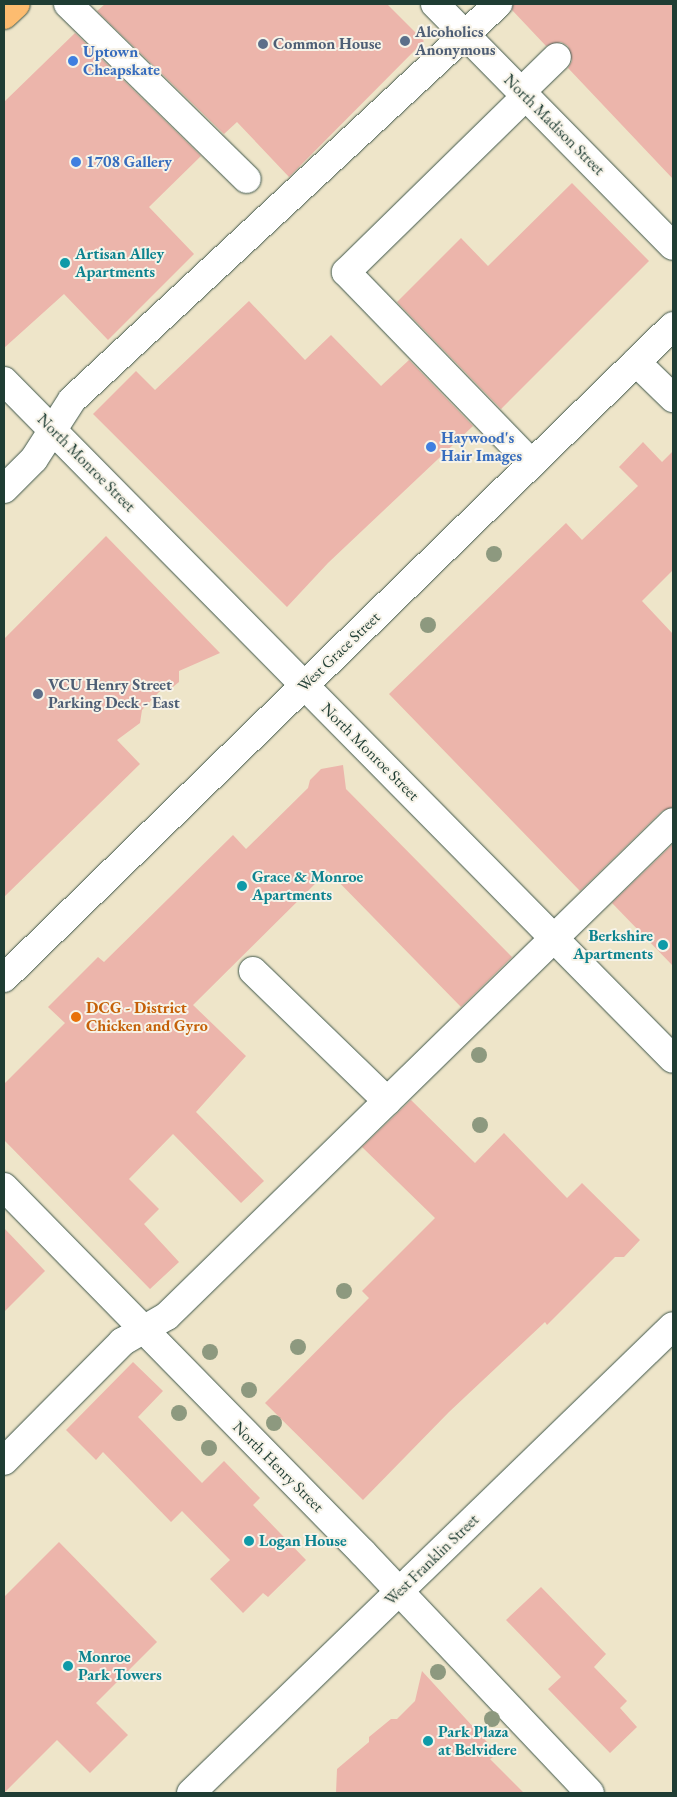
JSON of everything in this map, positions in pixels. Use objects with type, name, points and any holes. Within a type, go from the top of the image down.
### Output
[{"type":"main road","points":[[4,15],[16,4]]},
{"type":"street","points":[[68,4],[247,179]]},
{"type":"street","name":"North Madison Street","points":[[435,4],[673,246]]},
{"type":"street","points":[[4,489],[34,459],[72,400],[498,4]]},
{"type":"street","points":[[532,464],[346,272],[524,94],[557,57]]},
{"type":"street","name":"West Grace Street","points":[[4,978],[673,326]]},
{"type":"street","points":[[636,362],[673,398]]},
{"type":"street","name":"North Monroe Street","points":[[4,381],[673,1058]]},
{"type":"street","points":[[4,1461],[122,1342],[167,1316],[673,822]]},
{"type":"street","points":[[253,971],[387,1101]]},
{"type":"street","name":"North Henry Street","points":[[4,1188],[399,1592],[590,1793]]},
{"type":"street","name":"West Franklin Street","points":[[191,1793],[673,1326]]},
{"type":"building","points":[[105,4],[387,4],[424,41],[289,177],[237,122],[224,134],[97,11]]},
{"type":"building","points":[[513,4],[673,4],[673,179],[568,68],[572,61],[568,46],[561,42],[546,46],[512,10]]},
{"type":"building","points":[[75,33],[201,156],[149,207],[194,254],[108,340],[64,294],[4,348],[4,102]]},
{"type":"building","points":[[572,183],[649,261],[501,409],[397,302],[461,238],[488,266]]},
{"type":"building","points":[[249,301],[305,360],[331,335],[381,386],[409,360],[473,426],[328,563],[287,607],[93,414],[136,371],[155,390]]},
{"type":"building","points":[[643,442],[662,462],[673,451],[673,570],[642,601],[673,634],[673,807],[662,811],[580,891],[389,694],[566,523],[582,540],[638,486],[619,467]]},
{"type":"building","points":[[106,536],[220,653],[179,671],[179,682],[168,691],[160,691],[142,710],[140,723],[117,740],[140,764],[4,897],[4,639]]},
{"type":"building","points":[[343,765],[346,789],[512,957],[461,1007],[328,871],[193,1005],[246,1056],[196,1112],[264,1181],[241,1203],[173,1134],[129,1179],[159,1209],[144,1224],[179,1262],[150,1289],[4,1140],[4,1084],[65,1023],[48,1007],[98,957],[104,962],[233,835],[246,849],[308,788],[310,780],[321,769]]},
{"type":"building","points":[[673,844],[673,966],[612,903]]},
{"type":"building","points":[[411,1100],[475,1163],[504,1133],[567,1198],[582,1183],[640,1240],[624,1257],[615,1257],[547,1325],[545,1322],[449,1412],[363,1500],[265,1403],[369,1298],[362,1291],[435,1218],[362,1147]]},
{"type":"building","points":[[4,1228],[45,1271],[4,1312]]},
{"type":"building","name":"Logan House","points":[[133,1362],[163,1391],[138,1417],[202,1483],[224,1461],[260,1498],[253,1505],[306,1560],[268,1597],[263,1593],[243,1613],[210,1579],[230,1560],[182,1511],[171,1522],[103,1452],[96,1460],[66,1430]]},
{"type":"building","name":"Monroe Park Towers","points":[[59,1542],[157,1642],[96,1703],[128,1735],[90,1773],[57,1740],[4,1793],[4,1597]]},
{"type":"building","points":[[541,1587],[606,1654],[594,1667],[627,1701],[620,1708],[637,1727],[610,1753],[548,1689],[561,1677],[506,1620]]},
{"type":"building","name":"Park Plaza at Belvidere","points":[[422,1671],[498,1754],[490,1759],[524,1793],[336,1793],[337,1769],[369,1742],[369,1737],[391,1719],[397,1719],[415,1701]]},
{"type":"place","name":"Alcoholics Anonymous","points":[[405,41]]},
{"type":"place","name":"Common House","points":[[263,44]]},
{"type":"place","name":"Uptown Cheapskate","points":[[73,61]]},
{"type":"place","name":"1708 Gallery","points":[[76,162]]},
{"type":"place","name":"Artisan Alley Apartments","points":[[65,263]]},
{"type":"place","name":"Haywood's Hair Images","points":[[431,447]]},
{"type":"place","name":"VCU Henry Street Parking Deck - East","points":[[38,694]]},
{"type":"place","name":"Grace & Monroe Apartments","points":[[242,886]]},
{"type":"place","name":"Berkshire Apartments","points":[[663,945]]},
{"type":"place","name":"DCG - District Chicken and Gyro","points":[[76,1017]]},
{"type":"place","name":"Logan House","points":[[249,1541]]},
{"type":"place","name":"Monroe Park Towers","points":[[68,1666]]},
{"type":"place","name":"Park Plaza at Belvidere","points":[[428,1741]]}]
